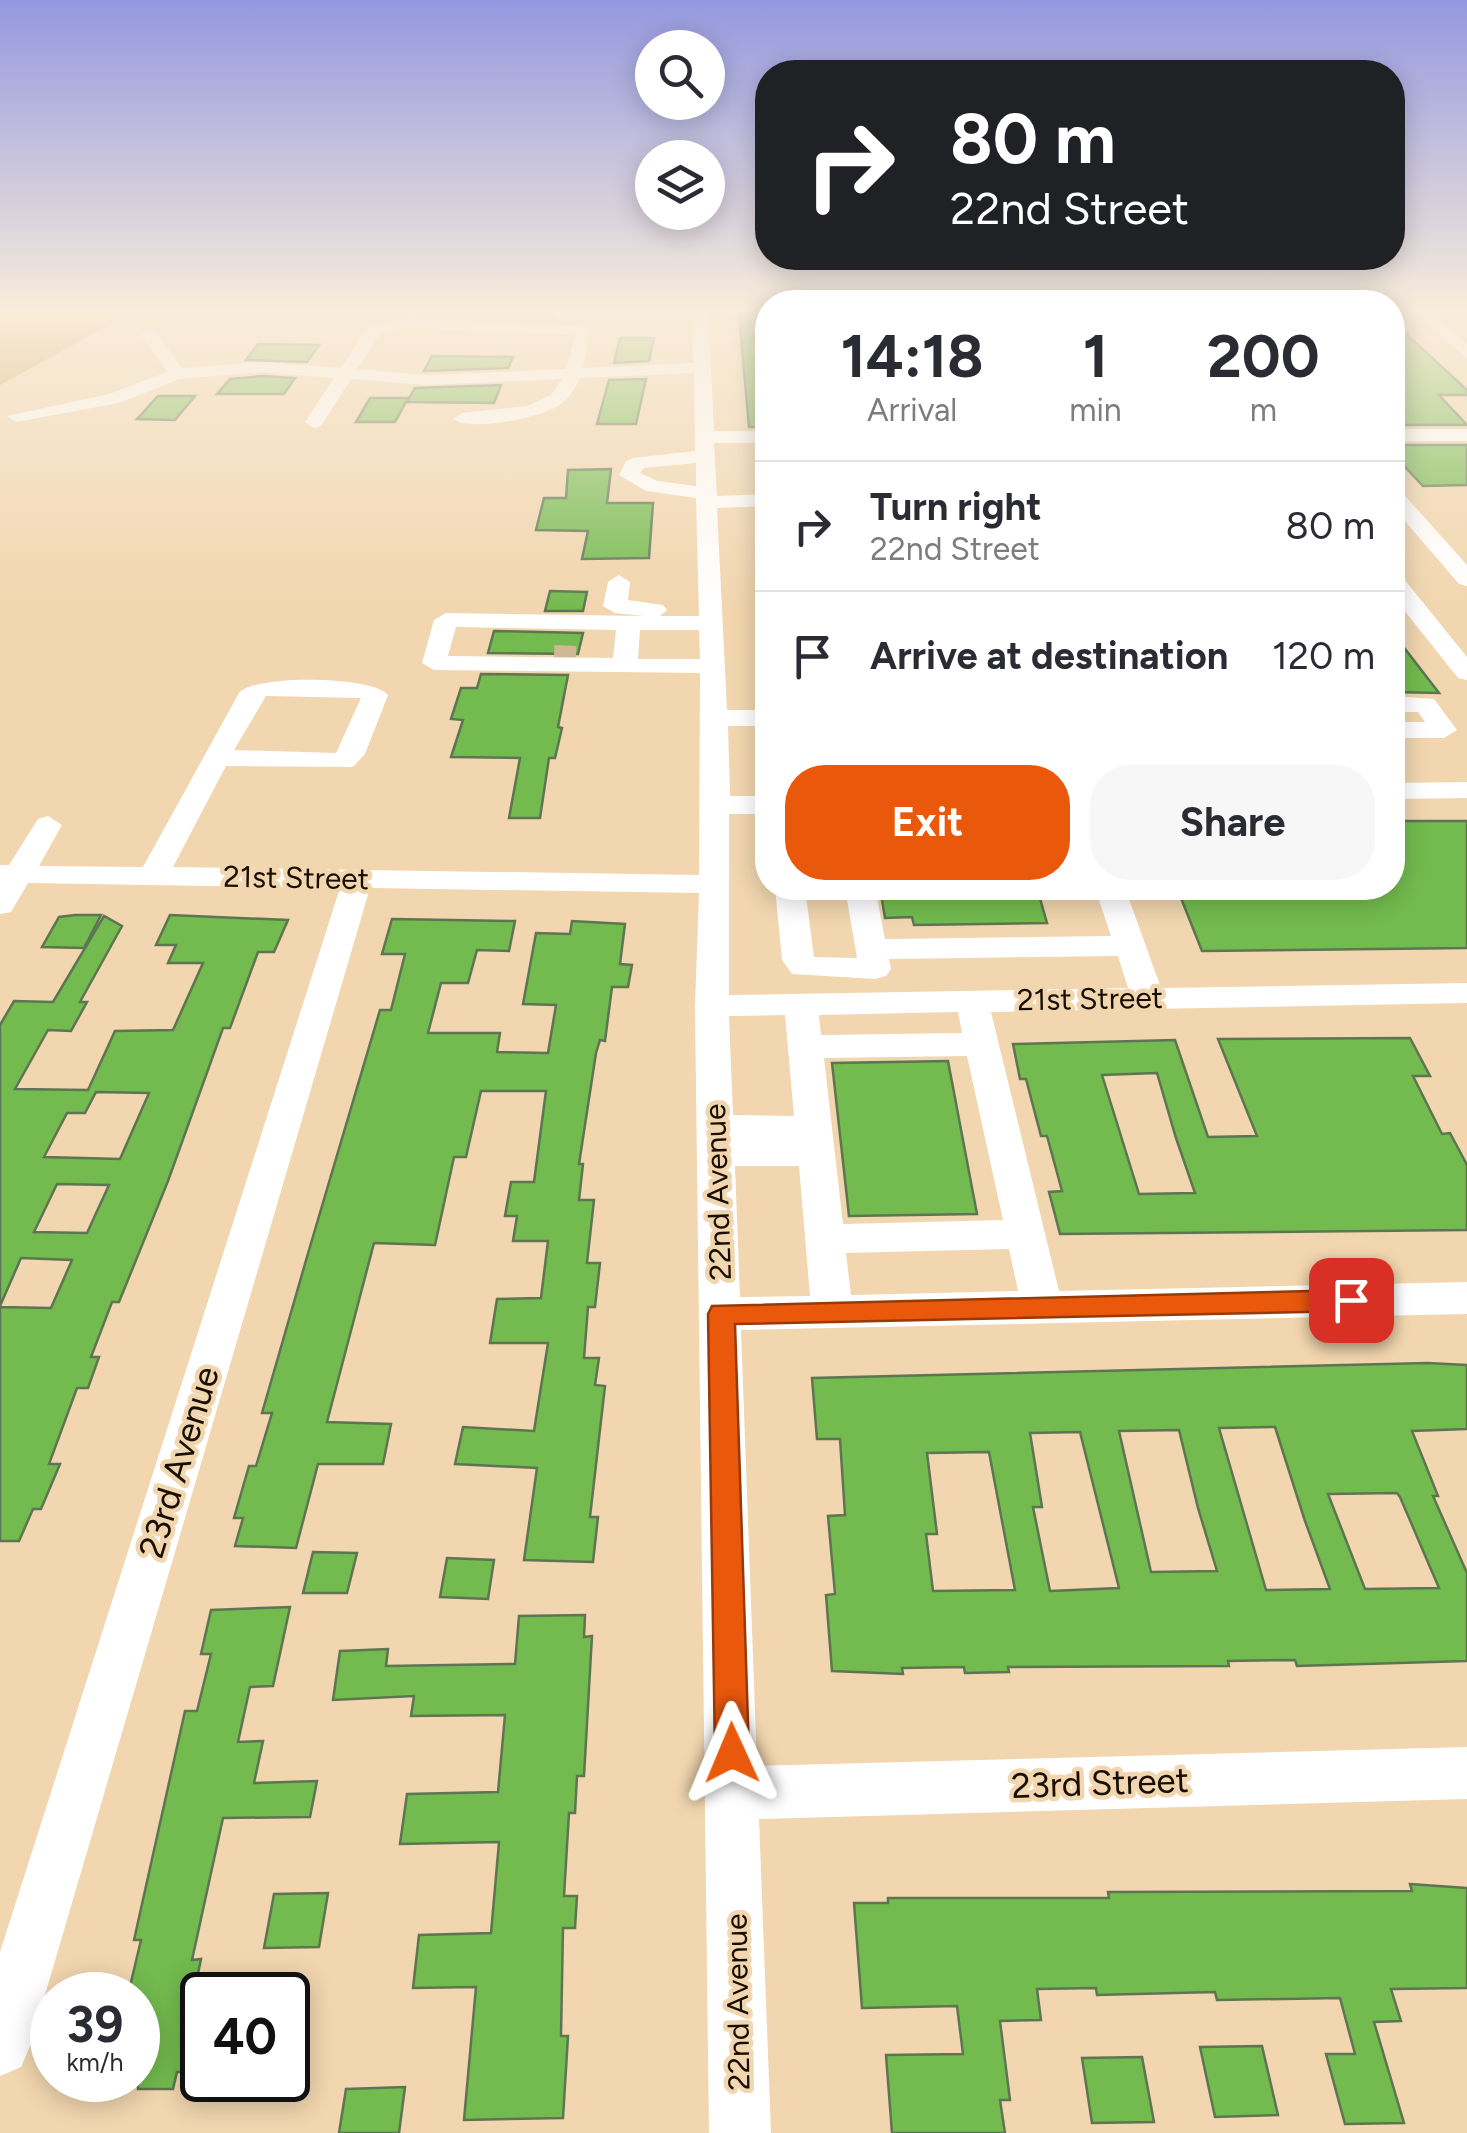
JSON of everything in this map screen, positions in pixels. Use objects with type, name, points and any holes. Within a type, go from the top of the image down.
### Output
[{"type":"street","points":[[16,416],[45,411]]},
{"type":"street","points":[[314,422],[321,411]]},
{"type":"street","points":[[462,419],[519,411]]},
{"type":"street","name":"22nd Avenue","points":[[702,411],[715,724],[712,1006],[740,2133]]},
{"type":"street","points":[[1405,435],[1467,435]]},
{"type":"street","points":[[707,472],[755,445]]},
{"type":"street","points":[[707,472],[755,494]]},
{"type":"street","points":[[1405,508],[1460,570]]},
{"type":"street","points":[[1405,567],[1460,570]]},
{"type":"street","points":[[1405,569],[1467,674]]},
{"type":"street","points":[[619,582],[615,606],[712,617]]},
{"type":"street","points":[[626,662],[434,663],[446,620],[629,624],[712,617]]},
{"type":"street","points":[[626,662],[629,624]]},
{"type":"street","points":[[495,665],[524,656],[566,656],[713,666]]},
{"type":"street","points":[[153,876],[252,692],[262,688],[370,691],[374,695],[351,754],[343,761],[217,758]]},
{"type":"street","points":[[1405,704],[1425,704],[1444,730],[1405,730]]},
{"type":"street","points":[[715,724],[755,719]]},
{"type":"street","points":[[715,724],[755,729]]},
{"type":"street","points":[[1405,791],[1467,790]]},
{"type":"street","points":[[715,798],[755,793]]},
{"type":"street","points":[[715,798],[755,803]]},
{"type":"street","points":[[0,905],[10,874],[48,825]]},
{"type":"street","name":"21st Street","points":[[10,874],[713,884]]},
{"type":"street","name":"23rd Avenue","points":[[0,2046],[358,878]]},
{"type":"street","points":[[791,900],[798,960],[803,967],[874,959],[1130,946]]},
{"type":"street","points":[[862,900],[882,1002]]},
{"type":"street","points":[[1114,900],[1148,997]]},
{"type":"street","name":"21st Street","points":[[712,1006],[1467,993]]},
{"type":"street","points":[[972,1001],[1042,1307]]},
{"type":"street","points":[[801,1004],[832,1312]]},
{"type":"street","points":[[805,1048],[982,1044]]},
{"type":"street","points":[[717,1140],[814,1141]]},
{"type":"street","points":[[824,1239],[1026,1234]]},
{"type":"street","points":[[721,1314],[1467,1298]]},
{"type":"street","name":"23rd Street","points":[[733,1793],[1467,1772]]},
{"type":"building","points":[[145,411],[183,411],[175,420],[137,419]]},
{"type":"building","points":[[363,411],[401,411],[395,422],[356,422]]},
{"type":"building","points":[[601,411],[639,411],[636,424],[597,424]]},
{"type":"building","points":[[748,411],[755,411],[755,427],[749,427]]},
{"type":"building","points":[[1405,411],[1454,411],[1467,425],[1405,425]]},
{"type":"building","points":[[1405,445],[1467,445],[1467,485],[1423,486],[1405,467]]},
{"type":"building","points":[[611,469],[607,503],[653,503],[649,558],[582,559],[588,531],[536,530],[544,498],[566,498],[568,470]]},
{"type":"building","points":[[550,591],[587,592],[583,611],[545,611]]},
{"type":"building","points":[[494,631],[583,633],[578,654],[488,653]]},
{"type":"building","points":[[1405,649],[1439,693],[1405,692]]},
{"type":"building","points":[[481,674],[568,675],[558,727],[562,728],[555,758],[549,758],[540,818],[509,818],[520,758],[451,757],[463,720],[451,719],[461,688],[477,688]]},
{"type":"building","points":[[1405,821],[1467,821],[1467,948],[1202,951],[1182,900],[1405,900]]},
{"type":"building","points":[[882,900],[1040,900],[1047,923],[914,925],[912,917],[885,918]]},
{"type":"building","points":[[101,915],[84,948],[42,947],[59,917]]},
{"type":"building","points":[[170,915],[288,920],[274,952],[258,952],[230,1028],[223,1028],[168,1181],[119,1302],[112,1302],[91,1357],[99,1357],[88,1388],[77,1388],[49,1464],[60,1464],[41,1509],[33,1509],[19,1541],[0,1541],[0,1307],[51,1308],[72,1260],[21,1258],[0,1306],[0,1025],[14,1001],[53,1002],[104,916],[122,926],[80,1002],[87,1002],[71,1031],[48,1030],[15,1089],[88,1090],[115,1031],[173,1030],[203,963],[168,963],[176,945],[156,945]],"holes":[[[96,1092],[149,1093],[120,1159],[44,1157],[67,1113],[85,1113]],[[57,1184],[109,1185],[87,1233],[34,1232]]]},
{"type":"building","points":[[392,919],[515,921],[509,951],[477,950],[468,983],[441,983],[428,1033],[500,1033],[497,1052],[548,1053],[556,1005],[523,1004],[536,933],[570,934],[572,921],[625,924],[620,964],[632,965],[628,987],[612,987],[605,1041],[600,1040],[596,1053],[579,1164],[583,1164],[579,1200],[594,1200],[587,1263],[600,1263],[595,1307],[588,1307],[584,1358],[599,1358],[595,1385],[605,1386],[590,1517],[598,1517],[593,1562],[524,1560],[537,1468],[455,1464],[463,1427],[534,1431],[548,1343],[490,1343],[497,1299],[541,1298],[548,1241],[513,1241],[517,1216],[505,1216],[511,1182],[534,1182],[546,1091],[481,1091],[466,1157],[454,1157],[435,1245],[374,1243],[327,1422],[391,1424],[383,1464],[318,1464],[296,1548],[235,1546],[243,1518],[234,1518],[249,1466],[256,1466],[272,1413],[262,1413],[309,1250],[380,1010],[391,1010],[405,954],[382,954]]},
{"type":"building","points":[[1410,1038],[1430,1076],[1413,1076],[1442,1134],[1450,1133],[1467,1165],[1467,1230],[1060,1234],[1049,1192],[1062,1191],[1047,1136],[1041,1136],[1026,1079],[1020,1079],[1013,1044],[1175,1040],[1208,1137],[1257,1136],[1218,1039]],"holes":[[[1157,1073],[1195,1193],[1139,1194],[1102,1075]]]},
{"type":"building","points":[[948,1061],[977,1214],[849,1216],[832,1063]]},
{"type":"building","points":[[1467,1365],[1467,1429],[1412,1431],[1438,1496],[1433,1496],[1467,1573],[1467,1661],[1297,1666],[1295,1660],[1228,1661],[1229,1666],[1008,1667],[1009,1672],[965,1673],[964,1667],[902,1668],[903,1674],[832,1671],[826,1595],[835,1594],[828,1516],[845,1515],[840,1439],[817,1439],[812,1378]],"holes":[[[1275,1427],[1330,1589],[1266,1590],[1219,1428]],[[1179,1430],[1217,1571],[1151,1572],[1119,1431]],[[1080,1432],[1119,1588],[1050,1591],[1033,1507],[1042,1507],[1030,1433]],[[989,1452],[1015,1590],[933,1591],[926,1534],[937,1534],[927,1453]],[[1397,1493],[1439,1588],[1365,1589],[1328,1494]]]},
{"type":"building","points":[[313,1552],[357,1553],[347,1593],[303,1593]]},
{"type":"building","points":[[447,1558],[494,1560],[488,1599],[440,1597]]},
{"type":"building","points":[[290,1607],[273,1686],[250,1687],[238,1742],[263,1741],[254,1783],[317,1781],[310,1817],[223,1818],[192,1960],[201,1959],[198,1972],[180,1972],[180,2072],[173,2089],[160,2089],[160,1972],[133,1972],[141,1940],[134,1940],[185,1711],[197,1711],[211,1654],[201,1654],[211,1610]]},
{"type":"building","points":[[585,1615],[584,1637],[592,1636],[584,1776],[577,1776],[575,1813],[569,1813],[564,1896],[577,1896],[575,1928],[563,1928],[561,2036],[568,2036],[563,2118],[464,2120],[476,1987],[413,1988],[419,1935],[491,1933],[499,1842],[400,1844],[407,1794],[498,1792],[505,1715],[411,1716],[414,1696],[333,1700],[340,1651],[388,1649],[386,1666],[515,1664],[519,1616]]},
{"type":"building","points":[[1410,1884],[1467,1888],[1467,1988],[1391,1989],[1401,2021],[1374,2022],[1404,2123],[1345,2124],[1326,2054],[1355,2054],[1340,1998],[1217,2000],[1215,1992],[1097,1995],[1096,1988],[1037,1989],[1041,2020],[1000,2021],[1010,2100],[1000,2100],[1005,2133],[892,2133],[886,2055],[963,2054],[957,2006],[862,2008],[854,1903],[888,1903],[888,1898],[1109,1898],[1108,1892],[1412,1891]]},
{"type":"building","points":[[328,1893],[319,1947],[264,1948],[274,1894]]},
{"type":"building","points":[[1262,2046],[1278,2115],[1215,2117],[1200,2047]]},
{"type":"building","points":[[1142,2057],[1154,2122],[1092,2123],[1082,2058]]},
{"type":"building","points":[[405,2087],[399,2133],[339,2133],[346,2089]]},
{"type":"tunnel","points":[[554,656],[578,657]]},
{"type":"route","points":[[732,1753],[721,1314],[1351,1300]]}]
